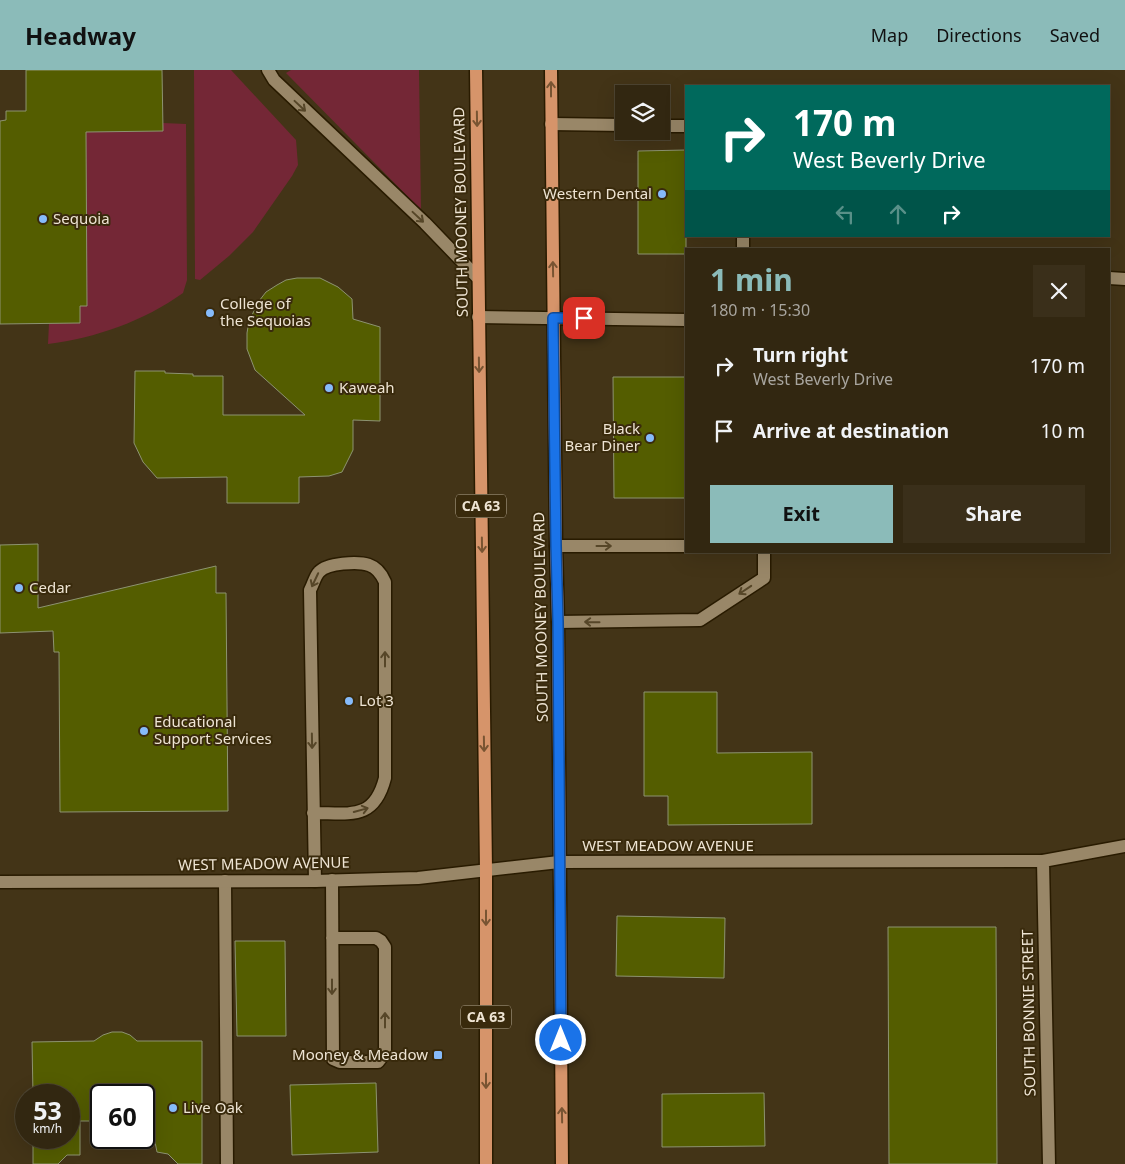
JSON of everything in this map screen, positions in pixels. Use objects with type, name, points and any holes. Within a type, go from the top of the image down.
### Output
[{"type":"main road","name":"SOUTH MOONEY BOULEVARD","points":[[476,70],[486,870],[486,1164]]},
{"type":"main road","name":"SOUTH MOONEY BOULEVARD","points":[[551,70],[562,1164]]},
{"type":"street","points":[[268,70],[274,80],[425,223],[478,278]]},
{"type":"street","points":[[551,124],[615,125]]},
{"type":"street","points":[[670,126],[685,126]]},
{"type":"street","points":[[1110,278],[1125,278]]},
{"type":"street","points":[[478,317],[685,320]]},
{"type":"street","points":[[556,546],[685,546]]},
{"type":"street","points":[[558,622],[700,620],[764,578],[764,553]]},
{"type":"street","points":[[313,813],[356,812],[370,808],[382,793],[385,778],[385,582],[381,572],[369,565],[327,566],[318,573],[310,590],[313,813],[315,881]]},
{"type":"street","name":"WEST MEADOW AVENUE","points":[[0,882],[315,881],[418,878],[559,862],[1043,861],[1125,846]]},
{"type":"street","name":"SOUTH BONNIE STREET","points":[[1043,861],[1048,1164]]},
{"type":"street","points":[[332,880],[332,938],[333,1059],[340,1062],[378,1062],[385,1053],[385,947],[376,938],[332,938]]},
{"type":"street","points":[[225,881],[227,1164]]},
{"type":"shaded area","points":[[194,70],[231,70],[296,140],[298,165],[253,232],[229,256],[200,280],[195,279]]},
{"type":"shaded area","points":[[291,70],[419,70],[421,210],[286,73]]},
{"type":"shaded area","points":[[163,123],[186,124],[187,280],[183,293],[152,312],[119,327],[102,333],[48,344],[49,323],[86,132],[163,131]]},
{"type":"building","name":"Sequoia","points":[[26,70],[162,70],[163,131],[86,132],[87,306],[80,306],[80,323],[0,324],[0,121],[6,120],[6,111],[26,111]]},
{"type":"building","name":"Western Dental","points":[[685,150],[685,254],[638,254],[638,151]]},
{"type":"building","name":"Kaweah","points":[[320,278],[338,287],[352,299],[353,319],[380,327],[380,421],[353,420],[353,450],[342,472],[329,476],[299,477],[299,503],[227,503],[227,477],[157,478],[143,462],[134,443],[135,371],[165,371],[165,373],[193,374],[193,376],[223,376],[223,415],[305,415],[255,370],[247,349],[249,321],[259,301],[266,292],[277,285],[286,280]]},
{"type":"building","name":"Black Bear Diner","points":[[613,377],[685,377],[685,498],[614,498]]},
{"type":"building","name":"Educational Support Services","points":[[38,544],[38,608],[216,566],[216,593],[226,593],[228,811],[60,812],[59,652],[54,652],[53,631],[0,633],[0,545]]},
{"type":"building","points":[[644,692],[717,692],[717,753],[812,752],[812,824],[668,825],[668,796],[644,796]]},
{"type":"building","points":[[617,916],[725,918],[724,978],[616,976]]},
{"type":"building","points":[[888,927],[996,927],[997,1164],[889,1164]]},
{"type":"building","points":[[235,941],[285,941],[286,1036],[237,1036]]},
{"type":"building","name":"Live Oak","points":[[112,1032],[122,1032],[130,1035],[137,1041],[202,1041],[202,1164],[178,1164],[168,1154],[157,1152],[155,1142],[155,1084],[90,1084],[90,1121],[80,1121],[80,1084],[33,1084],[32,1042],[94,1041]]},
{"type":"building","points":[[376,1083],[378,1152],[292,1155],[290,1085]]},
{"type":"building","points":[[764,1093],[765,1146],[662,1147],[662,1094]]},
{"type":"building","name":"Live Oak","points":[[33,1149],[80,1149],[80,1155],[67,1155],[58,1164],[33,1164]]},
{"type":"place","name":"Western Dental","points":[[662,194]]},
{"type":"place","name":"Sequoia","points":[[43,219]]},
{"type":"place","name":"College of the Sequoias","points":[[210,313]]},
{"type":"place","name":"Kaweah","points":[[329,388]]},
{"type":"place","name":"Black Bear Diner","points":[[650,438]]},
{"type":"place","name":"Cedar","points":[[19,588]]},
{"type":"place","name":"Lot 3","points":[[349,701]]},
{"type":"place","name":"Educational Support Services","points":[[144,731]]},
{"type":"place","name":"Mooney & Meadow","points":[[438,1055]]},
{"type":"place","name":"Live Oak","points":[[173,1108]]},
{"type":"route","points":[[561,1040],[558,622],[553,318],[584,318]]}]
